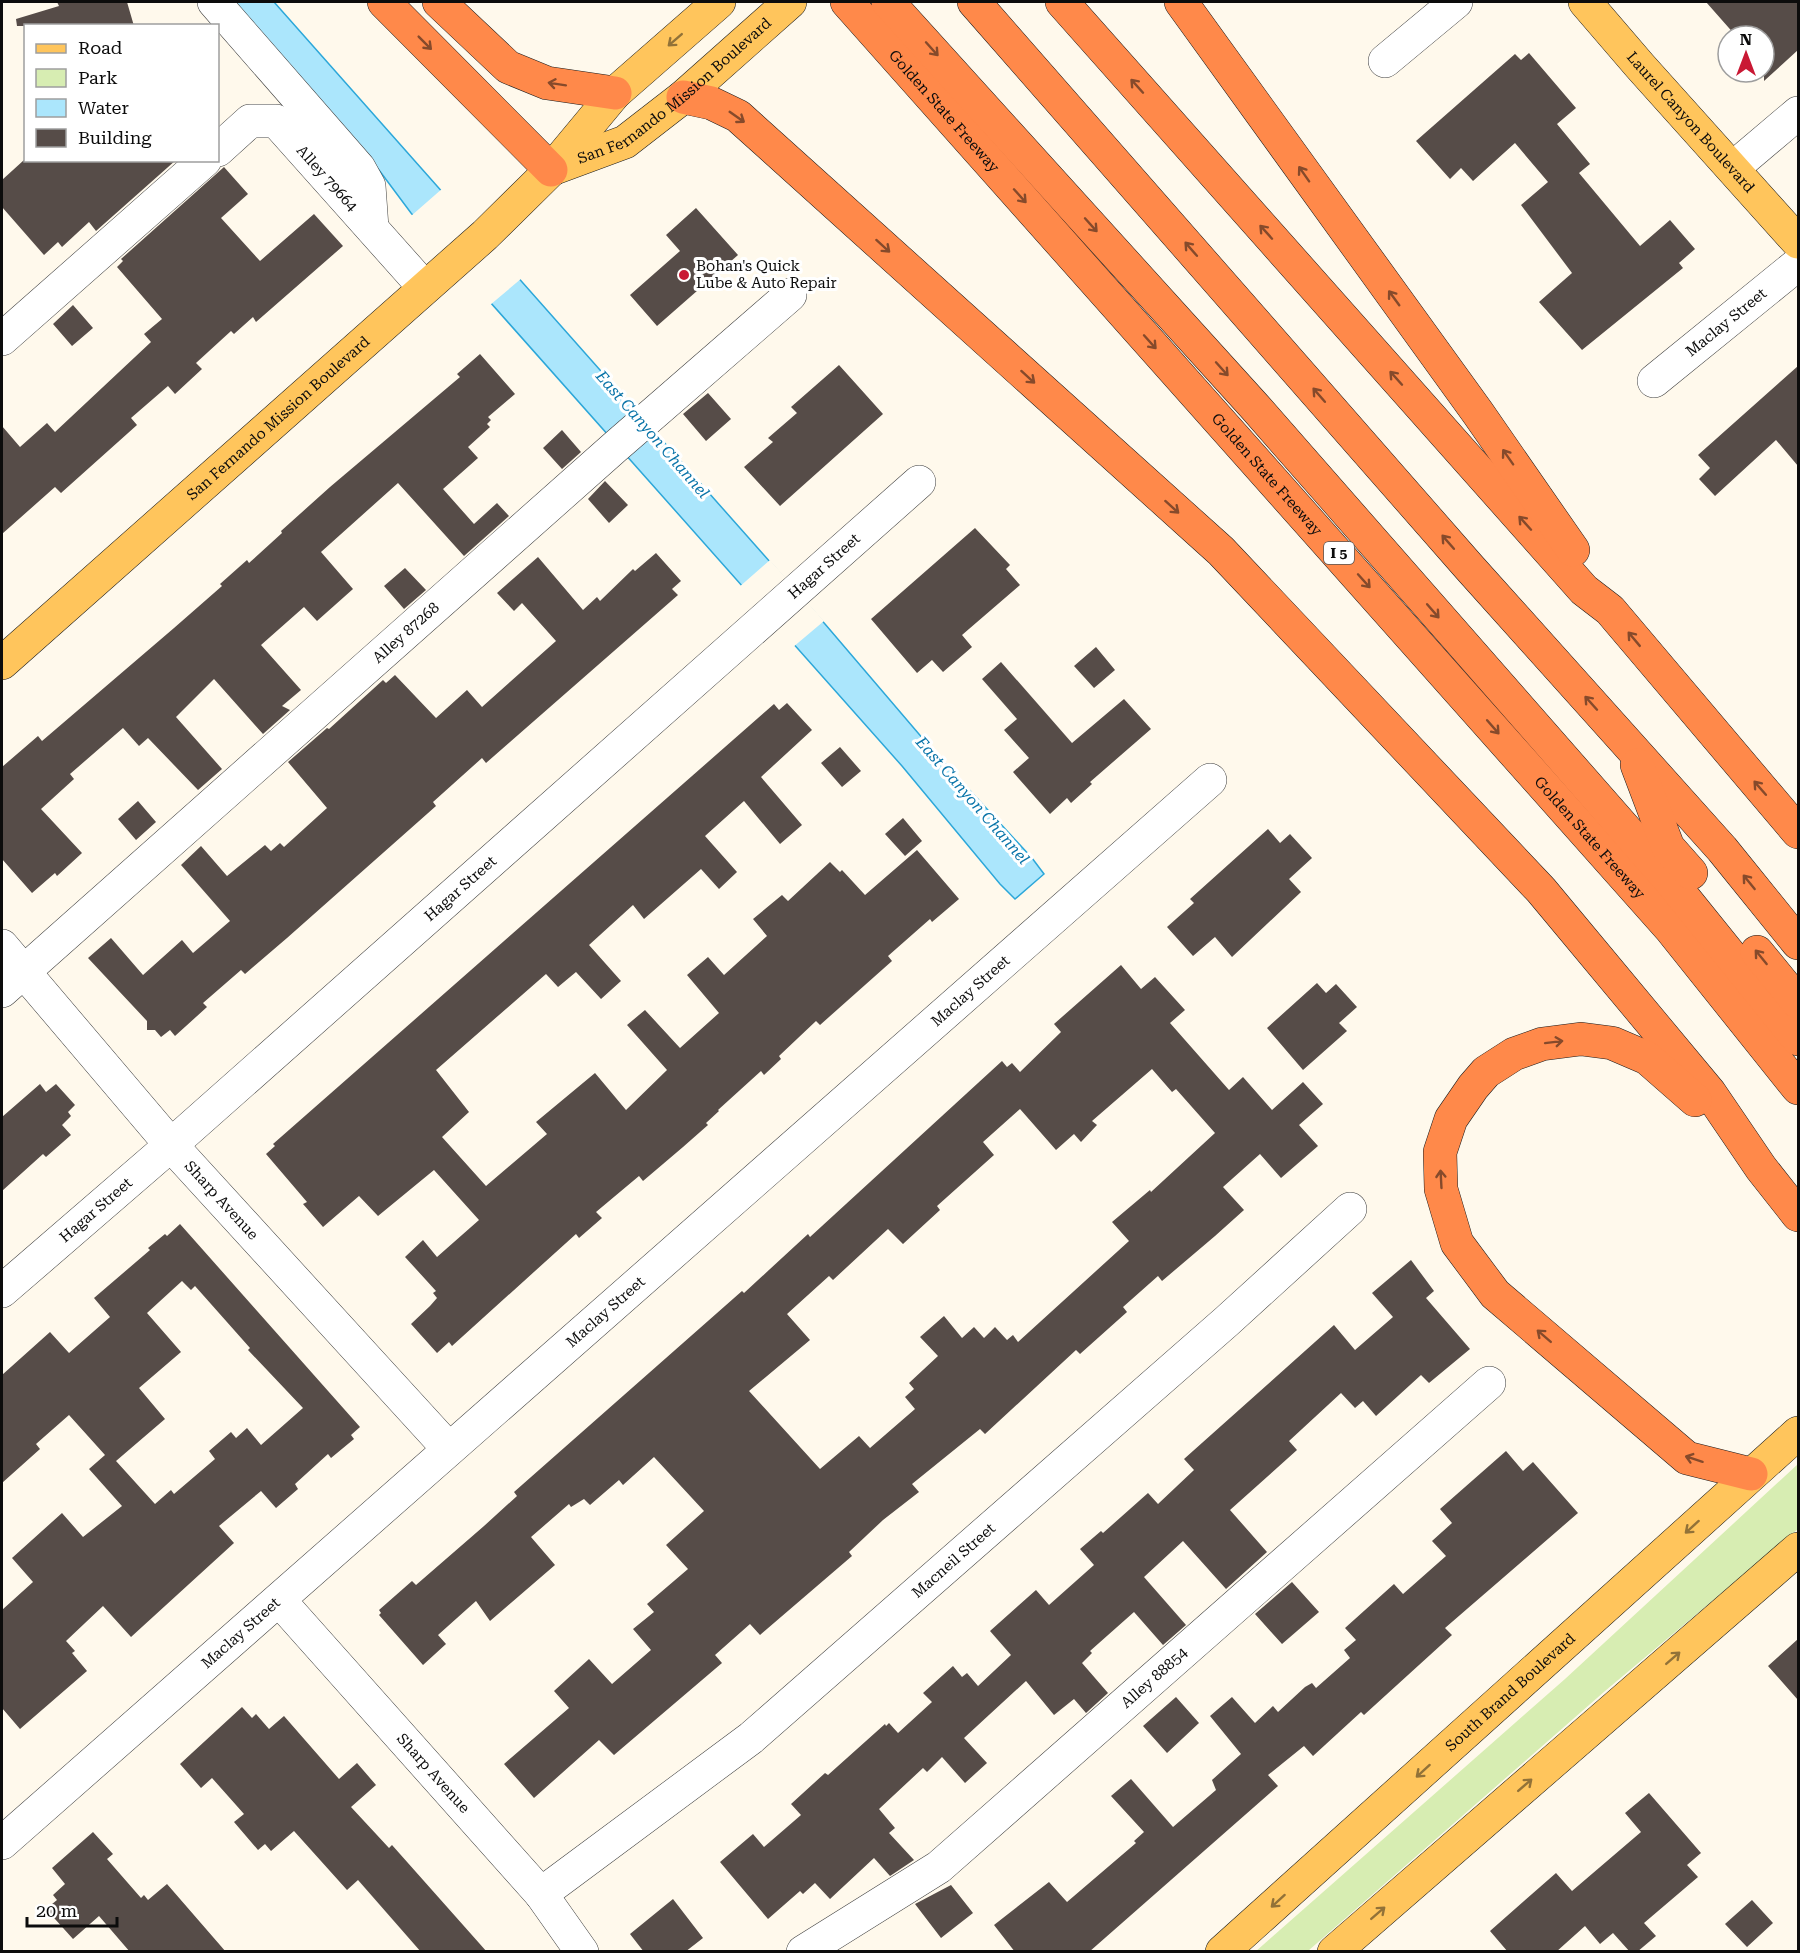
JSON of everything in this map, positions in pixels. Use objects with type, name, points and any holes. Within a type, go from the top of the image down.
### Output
[{"type":"highway","points":[[384,2],[551,170]]},
{"type":"highway","points":[[439,2],[508,67],[548,82],[615,93]]},
{"type":"highway","points":[[841,2],[883,12],[1263,416],[1668,878],[1798,1039]]},
{"type":"highway","name":"Golden State Freeway","points":[[847,2],[883,12],[1671,928],[1798,1088]]},
{"type":"highway","points":[[974,2],[1722,849],[1798,943]]},
{"type":"highway","points":[[1062,2],[1584,590],[1610,610]]},
{"type":"highway","points":[[1181,2],[1478,413],[1595,582],[1610,610],[1798,832]]},
{"type":"highway","points":[[683,98],[711,103],[738,116],[1221,551],[1541,890],[1710,1093],[1761,1168],[1798,1215]]},
{"type":"highway","points":[[1630,747],[1668,847],[1711,894],[1798,1002]]},
{"type":"highway","points":[[1751,1474],[1687,1458],[1495,1294],[1456,1243],[1441,1189],[1440,1152],[1451,1119],[1486,1072],[1514,1054],[1542,1044],[1581,1039],[1612,1043],[1647,1058],[1687,1091],[1761,1168]]},
{"type":"main road","name":"San Fernando Mission Boulevard","points":[[2,663],[485,235],[551,170],[615,93],[719,2]]},
{"type":"main road","name":"San Fernando Mission Boulevard","points":[[551,170],[625,142],[683,98],[790,2]]},
{"type":"main road","name":"Laurel Canyon Boulevard","points":[[1585,2],[1798,242]]},
{"type":"main road","name":"South Brand Boulevard","points":[[1222,1952],[1798,1433]]},
{"type":"main road","points":[[1334,1952],[1798,1548]]},
{"type":"street","points":[[214,2],[359,168],[369,186],[372,228]]},
{"type":"street","points":[[1385,61],[1456,2]]},
{"type":"street","points":[[1733,168],[1798,113]]},
{"type":"street","name":"Alley 79664","points":[[219,149],[250,121],[276,121],[424,287]]},
{"type":"street","points":[[2,339],[203,162]]},
{"type":"street","name":"Maclay Street","points":[[1654,381],[1798,264]]},
{"type":"street","name":"Alley 87268","points":[[13,982],[615,447],[790,296]]},
{"type":"street","name":"Hagar Street","points":[[2,1292],[919,482]]},
{"type":"street","name":"Maclay Street","points":[[2,1843],[447,1448],[1210,780]]},
{"type":"street","name":"Sharp Avenue","points":[[2,946],[13,982],[171,1145],[447,1448]]},
{"type":"street","name":"Macneil Street","points":[[541,1894],[751,1738],[1227,1321],[1350,1209]]},
{"type":"street","name":"Alley 88854","points":[[803,1952],[939,1867],[1489,1383]]},
{"type":"street","name":"Sharp Avenue","points":[[279,1599],[541,1894],[582,1952]]},
{"type":"green space","points":[[1798,1464],[1798,1529],[1605,1691],[1308,1951],[1255,1952],[1565,1679]]},
{"type":"water","name":"East Canyon Channel","points":[[231,2],[274,2],[1044,874],[1015,899],[1000,884],[902,766],[411,213],[379,170]]},
{"type":"pier","points":[[443,188],[522,278],[490,305],[411,216]]},
{"type":"pier","points":[[770,560],[824,621],[792,648],[738,588]]},
{"type":"building","points":[[57,2],[127,2],[133,24],[24,24],[24,26],[17,26],[16,19],[59,6]]},
{"type":"building","points":[[1706,2],[1798,2],[1798,50],[1776,70],[1776,24],[1725,24]]},
{"type":"building","points":[[1529,53],[1576,108],[1557,124],[1590,164],[1579,173],[1640,246],[1670,220],[1695,249],[1679,263],[1683,268],[1582,350],[1539,302],[1572,273],[1521,205],[1548,182],[1515,143],[1473,181],[1461,168],[1450,179],[1416,141],[1515,54],[1521,60]]},
{"type":"building","points":[[24,160],[24,162],[174,162],[96,231],[89,222],[62,247],[58,242],[44,255],[2,207],[2,180]]},
{"type":"building","points":[[224,167],[248,194],[221,218],[260,261],[314,214],[343,246],[256,322],[253,317],[234,334],[231,331],[196,363],[202,369],[175,394],[168,386],[131,418],[137,425],[61,493],[55,487],[2,534],[2,426],[20,447],[47,423],[55,432],[151,342],[144,334],[162,319],[117,267],[123,261],[121,259]]},
{"type":"building","name":"Bohan's Quick Lube & Auto Repair","points":[[696,208],[738,255],[657,326],[630,295],[680,251],[666,235]]},
{"type":"building","points":[[73,305],[93,328],[72,346],[53,324]]},
{"type":"building","points":[[480,354],[515,394],[488,417],[491,420],[487,424],[490,427],[468,447],[478,458],[443,489],[474,524],[497,503],[509,516],[464,556],[398,483],[321,552],[353,589],[317,621],[304,607],[261,645],[301,690],[282,706],[290,710],[263,734],[214,679],[176,717],[222,769],[198,790],[148,738],[139,746],[123,728],[70,774],[74,779],[41,809],[82,853],[57,876],[55,873],[32,893],[2,859],[2,767],[38,736],[42,741],[174,628],[222,586],[220,584],[247,560],[249,563],[330,487],[460,377],[457,374]]},
{"type":"building","points":[[839,365],[883,414],[780,506],[744,467],[773,442],[768,438],[797,413],[791,407]]},
{"type":"building","points":[[1798,366],[1798,466],[1776,440],[1715,496],[1699,479],[1710,468],[1698,455]]},
{"type":"building","points":[[708,393],[731,419],[706,441],[683,414]]},
{"type":"building","points":[[562,430],[581,452],[562,469],[543,448]]},
{"type":"building","points":[[605,481],[628,505],[609,523],[588,499]]},
{"type":"building","points":[[975,528],[1010,565],[1006,569],[1020,585],[962,635],[972,647],[943,672],[932,660],[917,673],[871,619]]},
{"type":"building","points":[[656,553],[681,581],[672,589],[678,595],[486,763],[482,758],[433,802],[436,806],[287,938],[245,974],[241,970],[203,1003],[207,1007],[175,1036],[170,1030],[161,1037],[155,1030],[147,1030],[147,1021],[88,958],[111,938],[143,975],[182,940],[193,953],[230,921],[181,865],[201,846],[227,876],[265,845],[271,851],[280,843],[284,847],[327,808],[288,762],[327,728],[329,729],[383,680],[386,683],[395,675],[436,718],[467,690],[482,707],[556,641],[522,603],[514,611],[497,593],[538,557],[583,610],[597,597],[600,601],[633,569],[635,571]]},
{"type":"building","points":[[405,568],[426,590],[404,609],[384,586]]},
{"type":"building","points":[[1096,647],[1115,670],[1094,688],[1074,666]]},
{"type":"building","points":[[1001,662],[1072,743],[1124,699],[1151,729],[1090,782],[1092,784],[1071,803],[1067,798],[1050,814],[1013,772],[1029,758],[1004,730],[1017,719],[982,679]]},
{"type":"building","points":[[787,703],[812,730],[761,777],[802,825],[780,844],[744,801],[705,836],[737,872],[719,889],[701,869],[644,919],[633,905],[589,945],[621,981],[601,999],[576,972],[558,987],[546,974],[436,1070],[469,1112],[442,1137],[486,1186],[547,1134],[536,1122],[595,1073],[626,1110],[667,1070],[627,1025],[645,1010],[680,1048],[719,1013],[687,975],[708,957],[724,975],[767,936],[753,919],[782,895],[788,901],[830,862],[840,872],[842,870],[865,895],[917,850],[959,899],[932,922],[930,919],[888,956],[892,961],[820,1025],[816,1021],[779,1056],[781,1059],[764,1075],[761,1071],[718,1110],[706,1123],[708,1125],[683,1147],[643,1181],[639,1176],[596,1212],[602,1218],[579,1238],[576,1234],[452,1346],[449,1342],[437,1353],[411,1324],[437,1298],[433,1293],[436,1291],[405,1257],[423,1240],[437,1257],[479,1220],[434,1170],[378,1216],[359,1196],[323,1227],[303,1204],[307,1202],[266,1154],[275,1146],[273,1144],[774,704],[779,710]]},
{"type":"building","points":[[840,747],[861,771],[842,787],[821,763]]},
{"type":"building","points":[[138,801],[156,822],[136,840],[118,819]]},
{"type":"building","points":[[903,818],[922,841],[905,856],[885,834]]},
{"type":"building","points":[[1268,829],[1280,843],[1290,834],[1312,858],[1289,879],[1301,892],[1232,957],[1215,937],[1193,956],[1167,927],[1194,903],[1190,899]]},
{"type":"building","points":[[1121,965],[1141,989],[1155,977],[1185,1010],[1170,1023],[1229,1090],[1243,1077],[1272,1110],[1303,1082],[1323,1104],[1299,1125],[1318,1146],[1281,1178],[1260,1154],[1223,1187],[1244,1210],[1215,1236],[1162,1281],[1158,1276],[1123,1307],[1127,1312],[1080,1354],[1076,1350],[985,1434],[980,1429],[912,1484],[919,1492],[883,1520],[849,1552],[852,1556],[760,1635],[750,1624],[715,1655],[722,1663],[614,1755],[599,1740],[534,1798],[504,1764],[569,1708],[554,1691],[589,1659],[612,1684],[651,1650],[633,1629],[654,1612],[647,1604],[688,1569],[666,1545],[704,1511],[654,1457],[623,1485],[619,1480],[590,1505],[584,1499],[571,1507],[569,1504],[531,1537],[555,1565],[490,1621],[476,1601],[438,1635],[446,1644],[423,1665],[379,1615],[381,1613],[379,1610],[412,1581],[416,1585],[484,1526],[517,1496],[514,1492],[742,1291],[744,1293],[808,1234],[810,1237],[1002,1061],[1007,1067],[1012,1063],[1020,1072],[1061,1032],[1054,1024]],"holes":[[[1152,1069],[1172,1092],[1176,1089],[1215,1133],[1151,1192],[1150,1190],[1112,1222],[1129,1241],[1018,1342],[1013,1335],[1007,1340],[995,1327],[984,1338],[974,1327],[962,1338],[944,1316],[920,1337],[938,1356],[909,1383],[914,1389],[905,1397],[915,1409],[870,1448],[859,1436],[820,1469],[749,1391],[810,1340],[787,1314],[829,1276],[833,1280],[888,1229],[903,1244],[940,1210],[937,1206],[994,1155],[983,1142],[1020,1109],[1056,1150],[1074,1134],[1081,1142],[1097,1125],[1092,1121]]]},
{"type":"building","points":[[1317,983],[1326,993],[1336,984],[1357,1007],[1339,1023],[1347,1031],[1303,1070],[1267,1028]]},
{"type":"building","points":[[40,1084],[46,1092],[56,1084],[75,1105],[68,1112],[71,1116],[62,1125],[71,1135],[46,1157],[43,1154],[2,1191],[2,1117]]},
{"type":"building","points":[[180,1224],[360,1427],[351,1435],[354,1439],[331,1458],[328,1454],[295,1484],[298,1489],[276,1508],[261,1491],[219,1526],[234,1543],[131,1637],[103,1606],[66,1641],[75,1651],[72,1653],[87,1671],[20,1729],[2,1708],[2,1610],[33,1582],[12,1558],[62,1513],[83,1537],[122,1506],[89,1469],[105,1455],[69,1415],[36,1444],[40,1449],[2,1483],[2,1375],[50,1332],[69,1353],[110,1317],[94,1298],[150,1250],[148,1248],[165,1234],[167,1236]],"holes":[[[182,1281],[191,1290],[195,1286],[250,1348],[248,1350],[303,1408],[261,1445],[247,1428],[236,1438],[231,1432],[209,1451],[215,1459],[174,1494],[171,1490],[155,1504],[116,1461],[165,1419],[139,1388],[181,1352],[147,1313]]]},
{"type":"building","points":[[1411,1260],[1434,1291],[1426,1298],[1470,1349],[1429,1383],[1421,1375],[1376,1416],[1363,1401],[1355,1408],[1341,1393],[1289,1441],[1297,1450],[1230,1510],[1267,1552],[1226,1589],[1183,1541],[1144,1577],[1186,1625],[1163,1645],[1134,1612],[1090,1651],[1092,1653],[1082,1663],[1108,1693],[1086,1713],[1074,1699],[1054,1715],[1026,1681],[964,1738],[987,1763],[965,1783],[942,1757],[927,1772],[923,1768],[879,1809],[895,1828],[889,1833],[914,1860],[890,1876],[874,1858],[830,1899],[815,1883],[803,1894],[800,1891],[768,1919],[720,1862],[753,1834],[764,1847],[801,1815],[791,1804],[825,1773],[828,1775],[885,1724],[886,1726],[889,1723],[898,1733],[932,1702],[923,1693],[953,1666],[962,1677],[967,1673],[978,1686],[1011,1655],[990,1631],[1036,1590],[1049,1605],[1094,1565],[1080,1549],[1101,1531],[1103,1533],[1148,1493],[1158,1504],[1194,1470],[1184,1459],[1334,1325],[1355,1350],[1393,1317],[1372,1293]]},
{"type":"building","points":[[1506,1451],[1523,1471],[1533,1462],[1578,1513],[1445,1628],[1452,1635],[1364,1715],[1361,1712],[1313,1756],[1304,1746],[1268,1775],[1278,1786],[1089,1952],[1015,1952],[994,1925],[1049,1882],[1067,1902],[1136,1843],[1134,1841],[1144,1832],[1111,1796],[1131,1779],[1173,1827],[1216,1790],[1212,1780],[1241,1754],[1210,1716],[1232,1697],[1255,1723],[1273,1706],[1278,1712],[1305,1687],[1312,1683],[1316,1688],[1350,1658],[1344,1650],[1356,1640],[1345,1628],[1394,1584],[1403,1594],[1446,1556],[1432,1541],[1452,1523],[1440,1509]]},
{"type":"building","points":[[1292,1582],[1319,1612],[1282,1644],[1255,1614]]},
{"type":"building","points":[[1798,1639],[1798,1700],[1768,1666]]},
{"type":"building","points":[[1176,1697],[1199,1723],[1167,1753],[1143,1726]]},
{"type":"building","points":[[242,1707],[252,1718],[256,1714],[269,1729],[284,1716],[339,1779],[357,1763],[376,1785],[351,1807],[389,1848],[392,1845],[487,1952],[421,1952],[358,1880],[347,1890],[294,1831],[271,1851],[265,1844],[258,1850],[234,1822],[244,1814],[212,1778],[201,1788],[180,1764]]},
{"type":"building","points":[[1649,1793],[1701,1853],[1687,1865],[1698,1877],[1644,1923],[1656,1936],[1637,1952],[1630,1952],[1613,1933],[1600,1944],[1585,1926],[1556,1952],[1508,1952],[1490,1931],[1556,1873],[1572,1891],[1641,1832],[1625,1813]]},
{"type":"building","points":[[93,1832],[113,1854],[107,1859],[141,1898],[144,1895],[148,1900],[167,1884],[226,1952],[130,1952],[99,1916],[73,1939],[46,1909],[57,1900],[53,1895],[65,1884],[52,1868]]},
{"type":"building","points":[[951,1885],[973,1913],[941,1938],[915,1904]]},
{"type":"building","points":[[673,1899],[703,1938],[685,1952],[644,1952],[630,1934]]},
{"type":"building","points":[[1752,1900],[1773,1923],[1747,1947],[1725,1924]]},
{"type":"place","name":"Bohan's Quick Lube & Auto Repair","points":[[684,275]]}]
